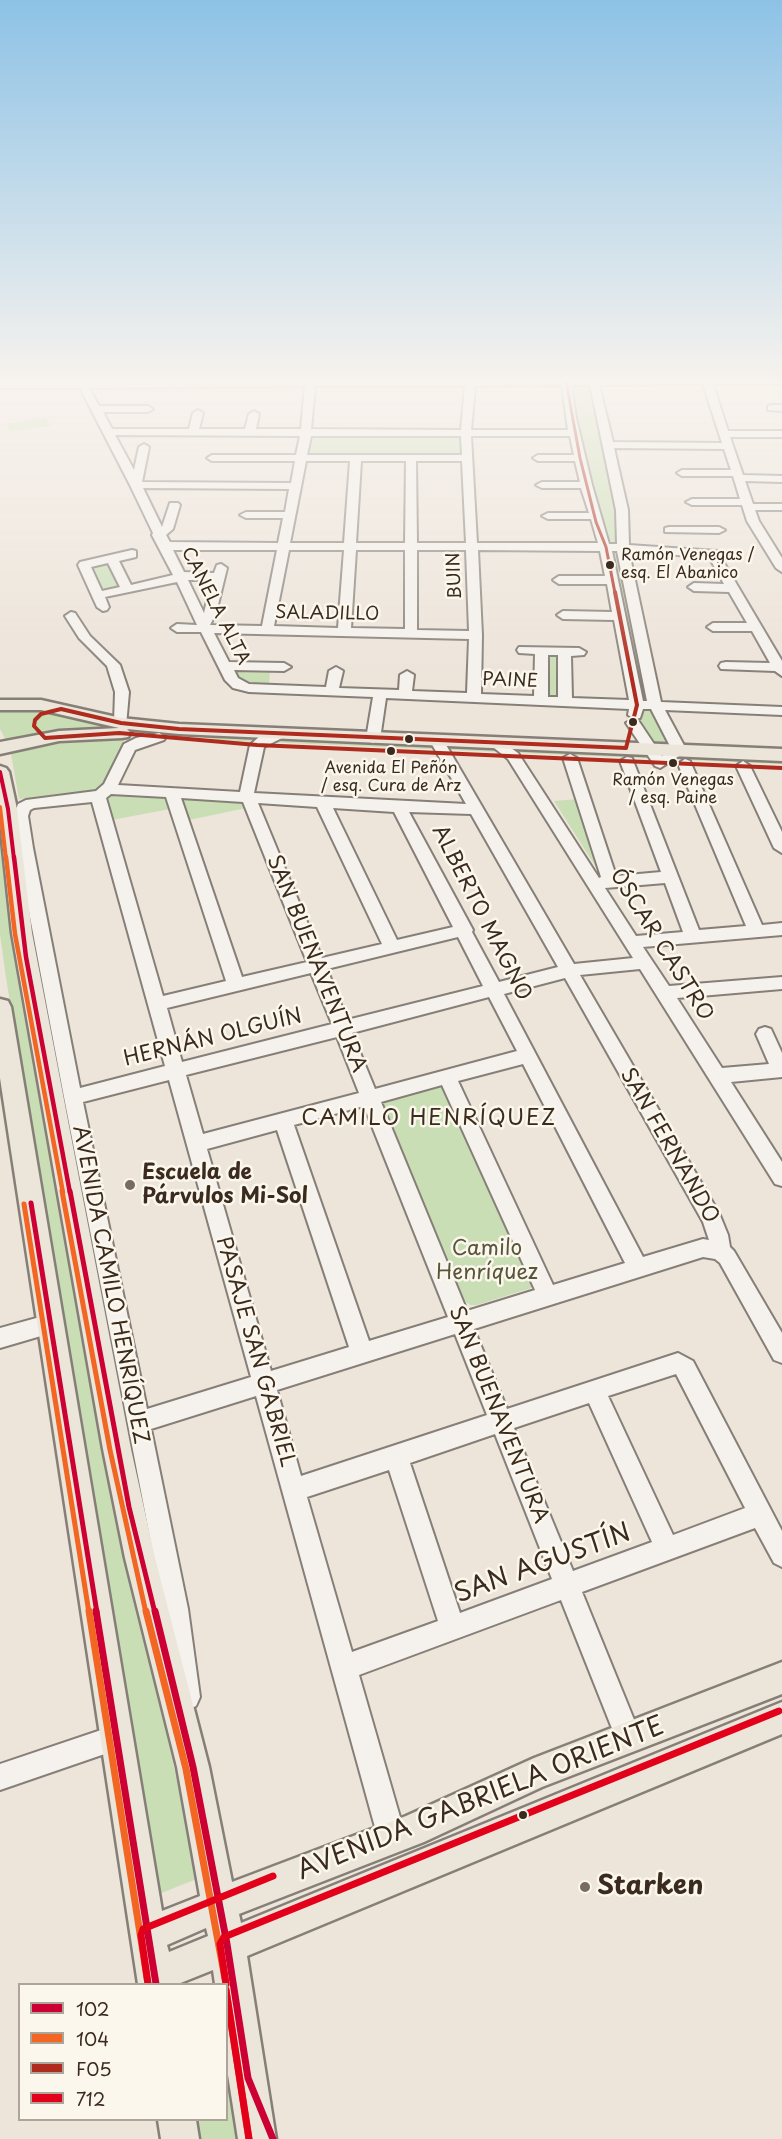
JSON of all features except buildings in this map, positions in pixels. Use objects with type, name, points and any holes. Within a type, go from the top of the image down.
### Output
[{"type":"main road","points":[[0,705],[32,704],[121,723],[179,729],[373,739],[513,756],[570,758],[626,755]]},
{"type":"main road","points":[[45,738],[34,726],[35,720],[46,712],[61,709]]},
{"type":"main road","points":[[0,748],[45,738],[107,733],[257,745],[440,747],[495,743],[626,755],[682,757],[782,755]]},
{"type":"main road","points":[[682,757],[743,766],[782,768]]},
{"type":"main road","name":"AVENIDA CAMILO HENRÍQUEZ","points":[[0,772],[10,824],[23,941],[122,1472],[140,1558],[193,1767],[227,1944],[257,2139]]},
{"type":"main road","points":[[1,1017],[155,1980]]},
{"type":"main road","name":"AVENIDA GABRIELA ORIENTE","points":[[148,1935],[392,1838],[534,1774],[782,1678]]},
{"type":"main road","name":"AVENIDA GABRIELA ORIENTE","points":[[155,1980],[227,1944],[782,1718]]},
{"type":"main road","points":[[177,2121],[180,2139]]},
{"type":"street","name":"CANELA ALTA","points":[[134,481],[147,513],[204,627],[233,682],[238,685]]},
{"type":"street","points":[[137,481],[136,485],[296,486]]},
{"type":"street","points":[[267,631],[297,481]]},
{"type":"street","points":[[344,632],[354,481]]},
{"type":"street","points":[[411,481],[411,634]]},
{"type":"street","name":"BUIN","points":[[468,481],[477,635],[474,698]]},
{"type":"street","points":[[585,481],[594,516],[606,547],[637,705],[626,755],[693,936]]},
{"type":"street","points":[[615,481],[622,510],[622,549],[656,705],[682,757],[756,931]]},
{"type":"street","points":[[740,481],[755,525],[782,568]]},
{"type":"street","points":[[542,485],[586,485]]},
{"type":"street","points":[[692,502],[782,507]]},
{"type":"street","points":[[147,513],[173,509],[161,540],[284,547],[606,547],[713,554]]},
{"type":"street","points":[[246,515],[290,515]]},
{"type":"street","points":[[548,516],[594,516]]},
{"type":"street","points":[[669,530],[719,530]]},
{"type":"street","points":[[686,530],[691,552]]},
{"type":"street","points":[[706,530],[713,547],[713,554],[781,670]]},
{"type":"street","points":[[765,542],[782,541]]},
{"type":"street","points":[[132,554],[84,565],[101,601],[128,589],[179,577],[220,573],[204,627]]},
{"type":"street","points":[[112,558],[128,589]]},
{"type":"street","points":[[559,580],[613,580]]},
{"type":"street","points":[[694,587],[734,588]]},
{"type":"street","points":[[564,615],[620,616]]},
{"type":"street","points":[[71,616],[86,638],[113,665],[122,692],[121,723]]},
{"type":"street","points":[[713,627],[756,627]]},
{"type":"street","name":"SALADILLO","points":[[177,628],[477,635]]},
{"type":"street","points":[[524,650],[579,652]]},
{"type":"street","points":[[541,700],[542,651]]},
{"type":"street","points":[[564,652],[565,701]]},
{"type":"street","points":[[225,666],[284,667]]},
{"type":"street","points":[[726,666],[781,670]]},
{"type":"street","points":[[332,691],[336,671]]},
{"type":"street","points":[[405,694],[407,675]]},
{"type":"street","name":"PAINE","points":[[238,685],[782,711]]},
{"type":"street","points":[[373,739],[380,693]]},
{"type":"street","points":[[633,723],[655,756]]},
{"type":"street","points":[[257,745],[279,734]]},
{"type":"street","points":[[159,737],[141,741],[129,747],[103,793],[172,793],[399,807],[475,809]]},
{"type":"street","name":"ÓSCAR CASTRO","points":[[495,743],[513,756],[602,882],[632,942],[782,1178]]},
{"type":"street","name":"SAN BUENAVENTURA","points":[[257,745],[248,787],[249,797],[628,1737]]},
{"type":"street","name":"SAN FERNANDO","points":[[440,747],[712,1219],[718,1235],[720,1251],[727,1257],[775,1328],[782,1353]]},
{"type":"street","points":[[570,758],[602,882],[670,877]]},
{"type":"street","points":[[743,766],[782,848]]},
{"type":"street","name":"AVENIDA CAMILO HENRÍQUEZ","points":[[103,793],[25,805],[21,816],[25,848],[73,1097],[180,1632],[193,1767]]},
{"type":"street","name":"PASAJE SAN GABRIEL","points":[[103,793],[157,1004],[392,1838]]},
{"type":"street","points":[[172,793],[236,985]]},
{"type":"street","points":[[322,801],[392,948]]},
{"type":"street","name":"ALBERTO MAGNO","points":[[399,807],[465,930],[638,1268]]},
{"type":"street","points":[[632,942],[782,929]]},
{"type":"street","points":[[157,1004],[465,930]]},
{"type":"street","name":"HERNÁN OLGUÍN","points":[[73,1097],[568,971],[595,966],[645,963]]},
{"type":"street","points":[[664,993],[782,983]]},
{"type":"street","points":[[717,1076],[781,1070],[765,1034]]},
{"type":"street","points":[[196,1144],[529,1054]]},
{"type":"street","points":[[447,1077],[548,1296]]},
{"type":"street","points":[[283,1121],[362,1353]]},
{"type":"street","points":[[137,1423],[703,1248],[720,1251]]},
{"type":"street","points":[[0,1338],[51,1324]]},
{"type":"street","points":[[294,1490],[675,1363],[681,1364],[782,1555]]},
{"type":"street","points":[[594,1390],[667,1549]]},
{"type":"street","points":[[396,1456],[453,1628]]},
{"type":"street","name":"SAN AGUSTÍN","points":[[344,1668],[761,1514]]},
{"type":"street","points":[[0,1776],[116,1738]]},
{"type":"street","name":"AVENIDA CAMILO HENRÍQUEZ","points":[[248,2078],[273,2139]]},
{"type":"green space","points":[[588,481],[612,481],[619,513],[619,540],[614,543],[608,540],[595,514]]},
{"type":"green space","points":[[615,551],[649,701],[669,744],[651,744],[639,717],[643,700],[613,553]]},
{"type":"green space","points":[[110,562],[123,588],[102,593],[89,566]]},
{"type":"green space","points":[[547,654],[561,655],[561,696],[547,695]]},
{"type":"green space","points":[[234,670],[270,671],[269,685],[247,683],[240,679]]},
{"type":"green space","points":[[42,708],[65,716],[129,728],[107,783],[103,787],[89,793],[19,799],[10,748],[0,729],[0,709]]},
{"type":"green space","points":[[174,732],[782,760],[782,764],[217,740]]},
{"type":"green space","points":[[166,793],[170,809],[112,820],[106,798],[116,794]]},
{"type":"green space","points":[[180,795],[241,798],[246,808],[189,820]]},
{"type":"green space","points":[[0,798],[111,1488],[199,1878],[159,1894],[6,978],[0,934]]},
{"type":"green space","points":[[579,799],[601,875],[554,801]]},
{"type":"green space","name":"Camilo Henríquez","points":[[438,1085],[445,1087],[535,1282],[531,1288],[477,1305],[470,1305],[463,1300],[382,1103],[385,1099]]},
{"type":"green space","points":[[228,2057],[239,2139],[192,2139],[189,2121],[228,2121]]},
{"type":"transit line","name":"F05","points":[[586,481],[596,522],[606,547],[637,705],[626,748],[179,729],[121,723],[61,709],[41,714],[35,720],[34,726],[45,738],[119,733],[257,745],[782,768]]},
{"type":"transit line","name":"102","points":[[0,772],[8,809],[26,957],[129,1507],[193,1767],[227,1944],[248,2078],[273,2139]]},
{"type":"transit line","name":"104","points":[[0,807],[15,934],[110,1450],[133,1560],[186,1769],[226,1983]]},
{"type":"transit line","name":"102","points":[[31,1203],[156,1983]]},
{"type":"transit line","name":"104","points":[[24,1204],[148,1983]]},
{"type":"transit line","name":"712","points":[[226,1983],[220,1944],[224,1937],[779,1711]]},
{"type":"transit line","name":"712","points":[[148,1983],[141,1935],[143,1929],[273,1876]]},
{"type":"transit line","name":"104","points":[[228,2003],[249,2139]]},
{"type":"transit line","name":"712","points":[[228,2003],[249,2139]]},
{"type":"place","name":"Ramón Venegas / esq. El Abanico","points":[[610,565]]},
{"type":"place","name":"Avenida El Peñón / esq. Cura de Arz","points":[[391,751]]},
{"type":"place","name":"Ramón Venegas / esq. Paine","points":[[673,763]]},
{"type":"place","name":"Escuela de Párvulos Mi-Sol","points":[[130,1185]]},
{"type":"place","name":"Starken","points":[[585,1887]]},
{"type":"district","name":"CAMILO HENRÍQUEZ","points":[[429,1119]]}]
